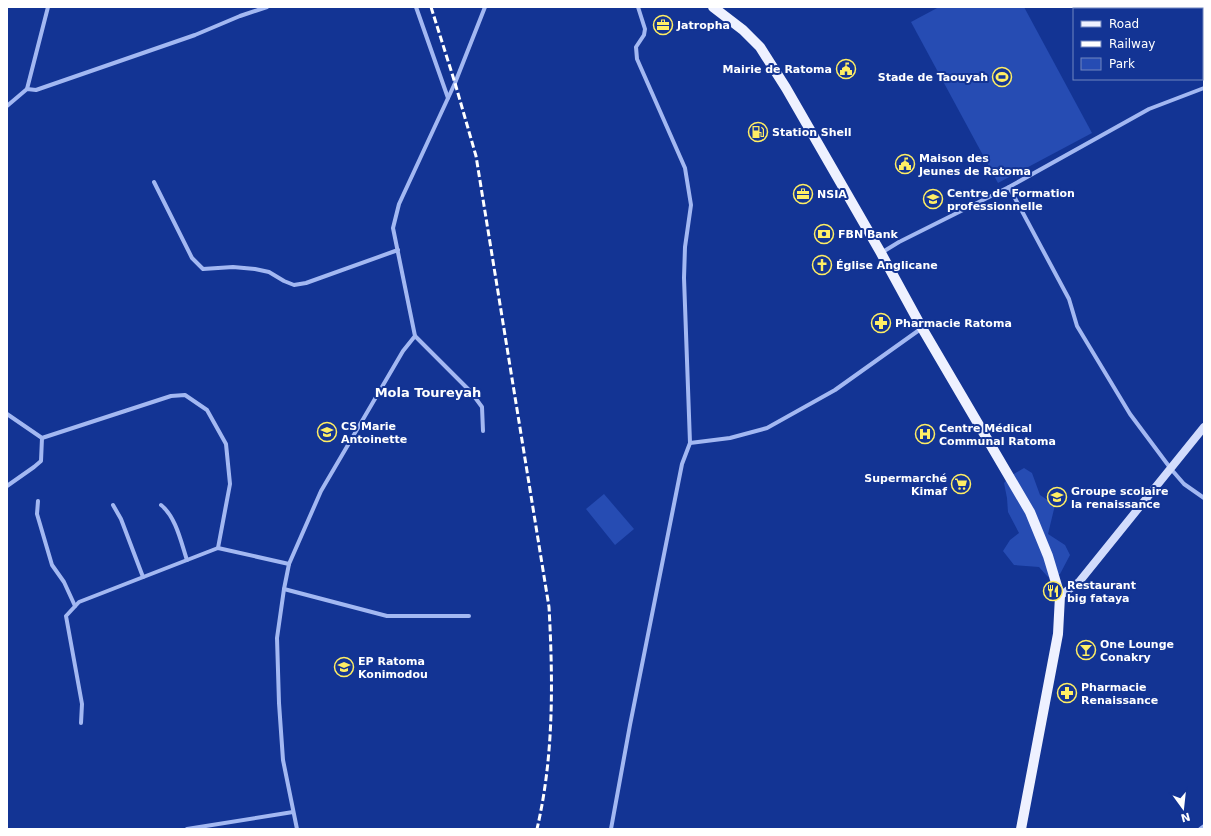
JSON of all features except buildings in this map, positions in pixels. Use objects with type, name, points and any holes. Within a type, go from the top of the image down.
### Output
[{"type":"main road","points":[[713,7],[743,30],[760,47],[786,88],[881,253],[922,328],[1030,512],[1048,556],[1060,596],[1058,634],[1021,829]]},
{"type":"street","points":[[7,106],[27,89],[48,7]]},
{"type":"street","points":[[27,89],[36,90],[195,35],[240,16],[267,7]]},
{"type":"street","points":[[416,7],[448,98]]},
{"type":"street","points":[[483,430],[482,407],[472,392],[415,336],[393,228],[399,204],[455,83],[485,7]]},
{"type":"street","points":[[610,829],[682,464],[690,443],[684,278],[685,247],[691,205],[685,168],[637,59],[636,47],[644,35],[645,29],[638,7]]},
{"type":"street","points":[[881,253],[899,242],[1009,187],[1149,109],[1204,88]]},
{"type":"street","points":[[154,182],[192,258],[203,269],[233,267],[255,269],[269,272],[294,285],[306,283],[398,250]]},
{"type":"street","points":[[1009,187],[1069,299],[1077,326],[1130,414],[1184,484],[1204,498]]},
{"type":"street","points":[[690,443],[730,438],[767,428],[835,390],[922,328]]},
{"type":"street","points":[[296,829],[283,760],[277,638],[289,564],[321,491],[403,351],[415,336]]},
{"type":"street","points":[[42,438],[170,396],[185,395],[207,410],[226,444],[230,484],[218,548]]},
{"type":"street","points":[[7,414],[42,438]]},
{"type":"street","points":[[1060,596],[1079,582],[1204,427]]},
{"type":"street","points":[[7,486],[34,468],[41,460],[42,438]]},
{"type":"street","points":[[38,501],[37,514],[52,565],[64,582],[76,606]]},
{"type":"street","points":[[112,505],[121,519],[143,577]]},
{"type":"street","points":[[161,505],[173,520],[187,560]]},
{"type":"street","points":[[81,723],[82,704],[66,616],[79,602],[218,548],[289,564]]},
{"type":"street","points":[[284,589],[387,616],[469,616]]},
{"type":"street","points":[[187,829],[293,812]]},
{"type":"street","points":[[1200,829],[1204,826]]},
{"type":"green space","name":"Stade de Taouyah","points":[[939,7],[1024,7],[1092,133],[998,183],[911,22]]},
{"type":"green space","points":[[1024,468],[1032,473],[1040,495],[1055,505],[1048,534],[1065,545],[1070,555],[1060,574],[1048,577],[1039,567],[1014,565],[1003,551],[1010,540],[1019,533],[1008,512],[1004,483],[1012,475]]},
{"type":"green space","points":[[604,494],[634,529],[615,545],[586,509]]},
{"type":"railway","points":[[431,7],[476,156],[549,607],[551,718],[547,774],[537,829]]},
{"type":"place","name":"Jatropha","points":[[663,25]]},
{"type":"place","name":"Mairie de Ratoma","points":[[846,69]]},
{"type":"place","name":"Stade de Taouyah","points":[[1002,77]]},
{"type":"place","name":"Station Shell","points":[[758,132]]},
{"type":"place","name":"Maison des Jeunes de Ratoma","points":[[905,164]]},
{"type":"place","name":"NSIA","points":[[803,194]]},
{"type":"place","name":"Centre de Formation professionnelle","points":[[933,199]]},
{"type":"place","name":"FBN Bank","points":[[824,234]]},
{"type":"place","name":"Église Anglicane","points":[[822,265]]},
{"type":"place","name":"Pharmacie Ratoma","points":[[881,323]]},
{"type":"place","name":"CS Marie Antoinette","points":[[327,432]]},
{"type":"place","name":"Centre Médical Communal Ratoma","points":[[925,434]]},
{"type":"place","name":"Supermarché Kimaf","points":[[961,484]]},
{"type":"place","name":"Groupe scolaire la renaissance","points":[[1057,497]]},
{"type":"place","name":"Restaurant big fataya","points":[[1053,591]]},
{"type":"place","name":"One Lounge Conakry","points":[[1086,650]]},
{"type":"place","name":"EP Ratoma Konimodou","points":[[344,667]]},
{"type":"place","name":"Pharmacie Renaissance","points":[[1067,693]]},
{"type":"district","name":"Mola Toureyah","points":[[428,392]]}]
